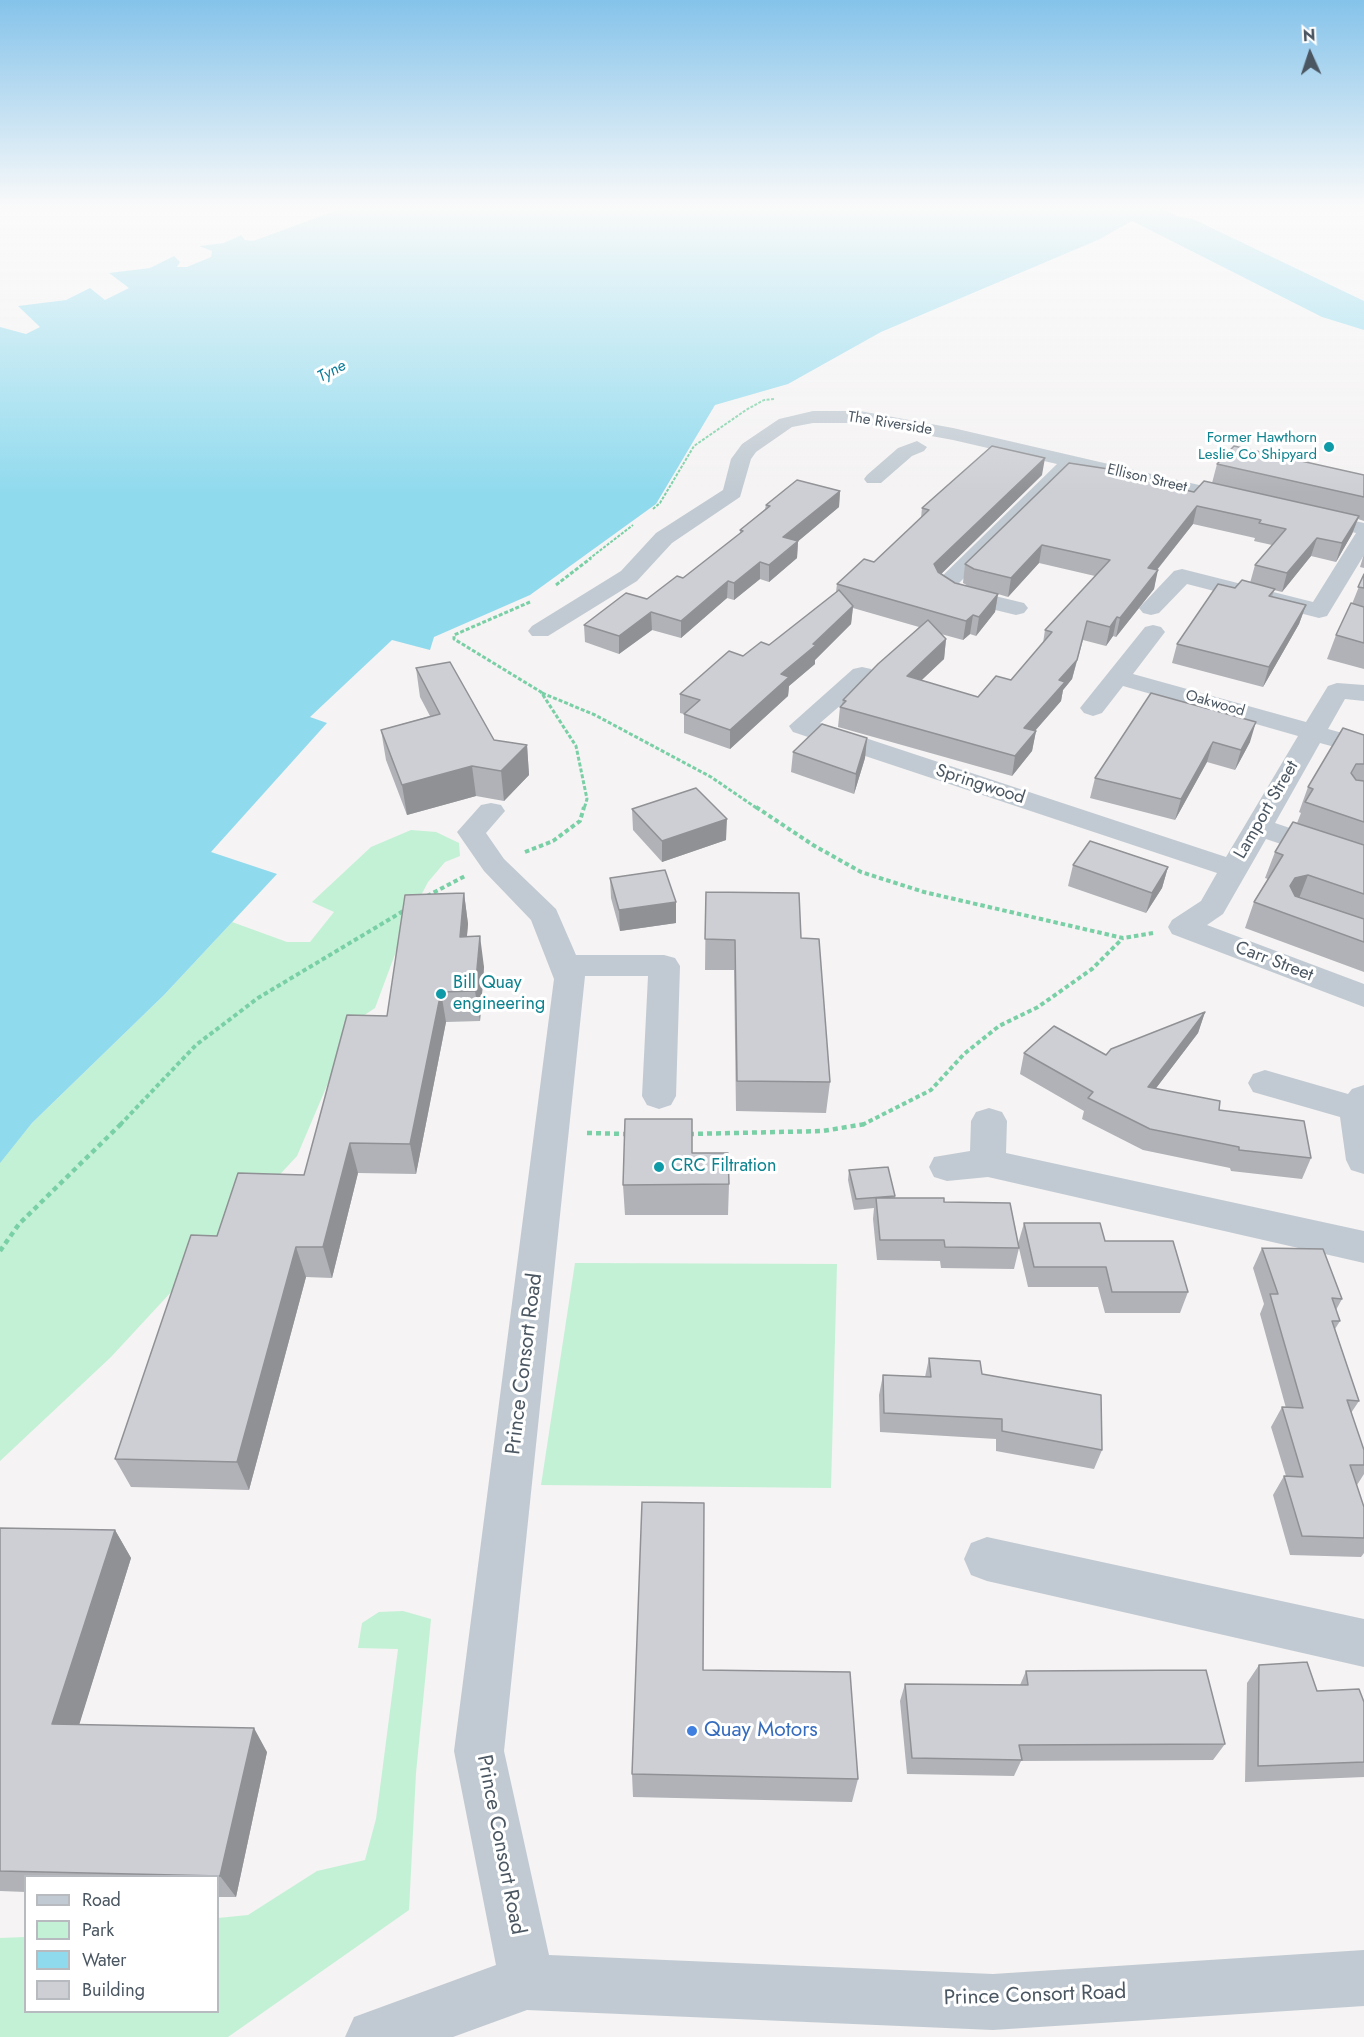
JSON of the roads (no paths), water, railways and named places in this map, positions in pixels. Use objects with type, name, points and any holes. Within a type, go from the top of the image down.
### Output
[{"type":"street","name":"The Riverside","points":[[540,631],[629,576],[664,538],[733,493],[741,459],[749,448],[786,423],[839,416],[906,425],[1071,461]]},
{"type":"street","points":[[906,425],[902,437],[917,447]]},
{"type":"street","points":[[874,479],[905,452],[917,447],[956,448],[979,440]]},
{"type":"street","points":[[1016,608],[962,595],[945,584],[1071,461]]},
{"type":"street","name":"Ellison Street","points":[[1071,461],[1262,506]]},
{"type":"street","points":[[1296,514],[1364,530]]},
{"type":"street","points":[[1319,611],[1364,537]]},
{"type":"street","points":[[1093,708],[1118,677],[1152,620],[1188,568],[1341,617]]},
{"type":"street","name":"Springwood","points":[[862,674],[802,726],[1233,869]]},
{"type":"street","name":"Oakwood","points":[[1118,677],[1364,747]]},
{"type":"street","name":"Lamport Street","points":[[1184,927],[1212,907],[1337,691],[1355,692]]},
{"type":"street","name":"Prince Consort Road","points":[[491,811],[471,832],[494,864],[545,916],[570,979],[479,1751],[527,1982],[993,2002],[1364,1978]]},
{"type":"street","points":[[1258,827],[1364,863]]},
{"type":"street","name":"Carr Street","points":[[1184,927],[1364,996]]},
{"type":"street","points":[[564,965],[664,966],[659,1096]]},
{"type":"street","points":[[1265,1083],[1360,1103],[1364,1160]]},
{"type":"street","points":[[988,1163],[989,1121]]},
{"type":"street","points":[[947,1167],[988,1163],[1364,1247]]},
{"type":"street","points":[[987,1559],[1364,1643]]},
{"type":"street","points":[[374,2037],[527,1982]]},
{"type":"water","name":"Tyne","points":[[42,303],[949,303],[881,332],[788,384],[715,405],[656,504],[530,595],[434,637],[430,650],[392,640],[310,717],[327,723],[211,852],[277,874],[164,995],[32,1123],[0,1163],[0,327],[26,334],[40,327],[18,306]]},
{"type":"water","points":[[1294,303],[1364,303],[1364,330],[1322,317]]},
{"type":"place","name":"Former Hawthorn Leslie Co Shipyard","points":[[1329,447]]},
{"type":"place","name":"Bill Quay engineering","points":[[441,994]]},
{"type":"place","name":"CRC Filtration","points":[[659,1167]]},
{"type":"place","name":"Quay Motors","points":[[692,1731]]}]
